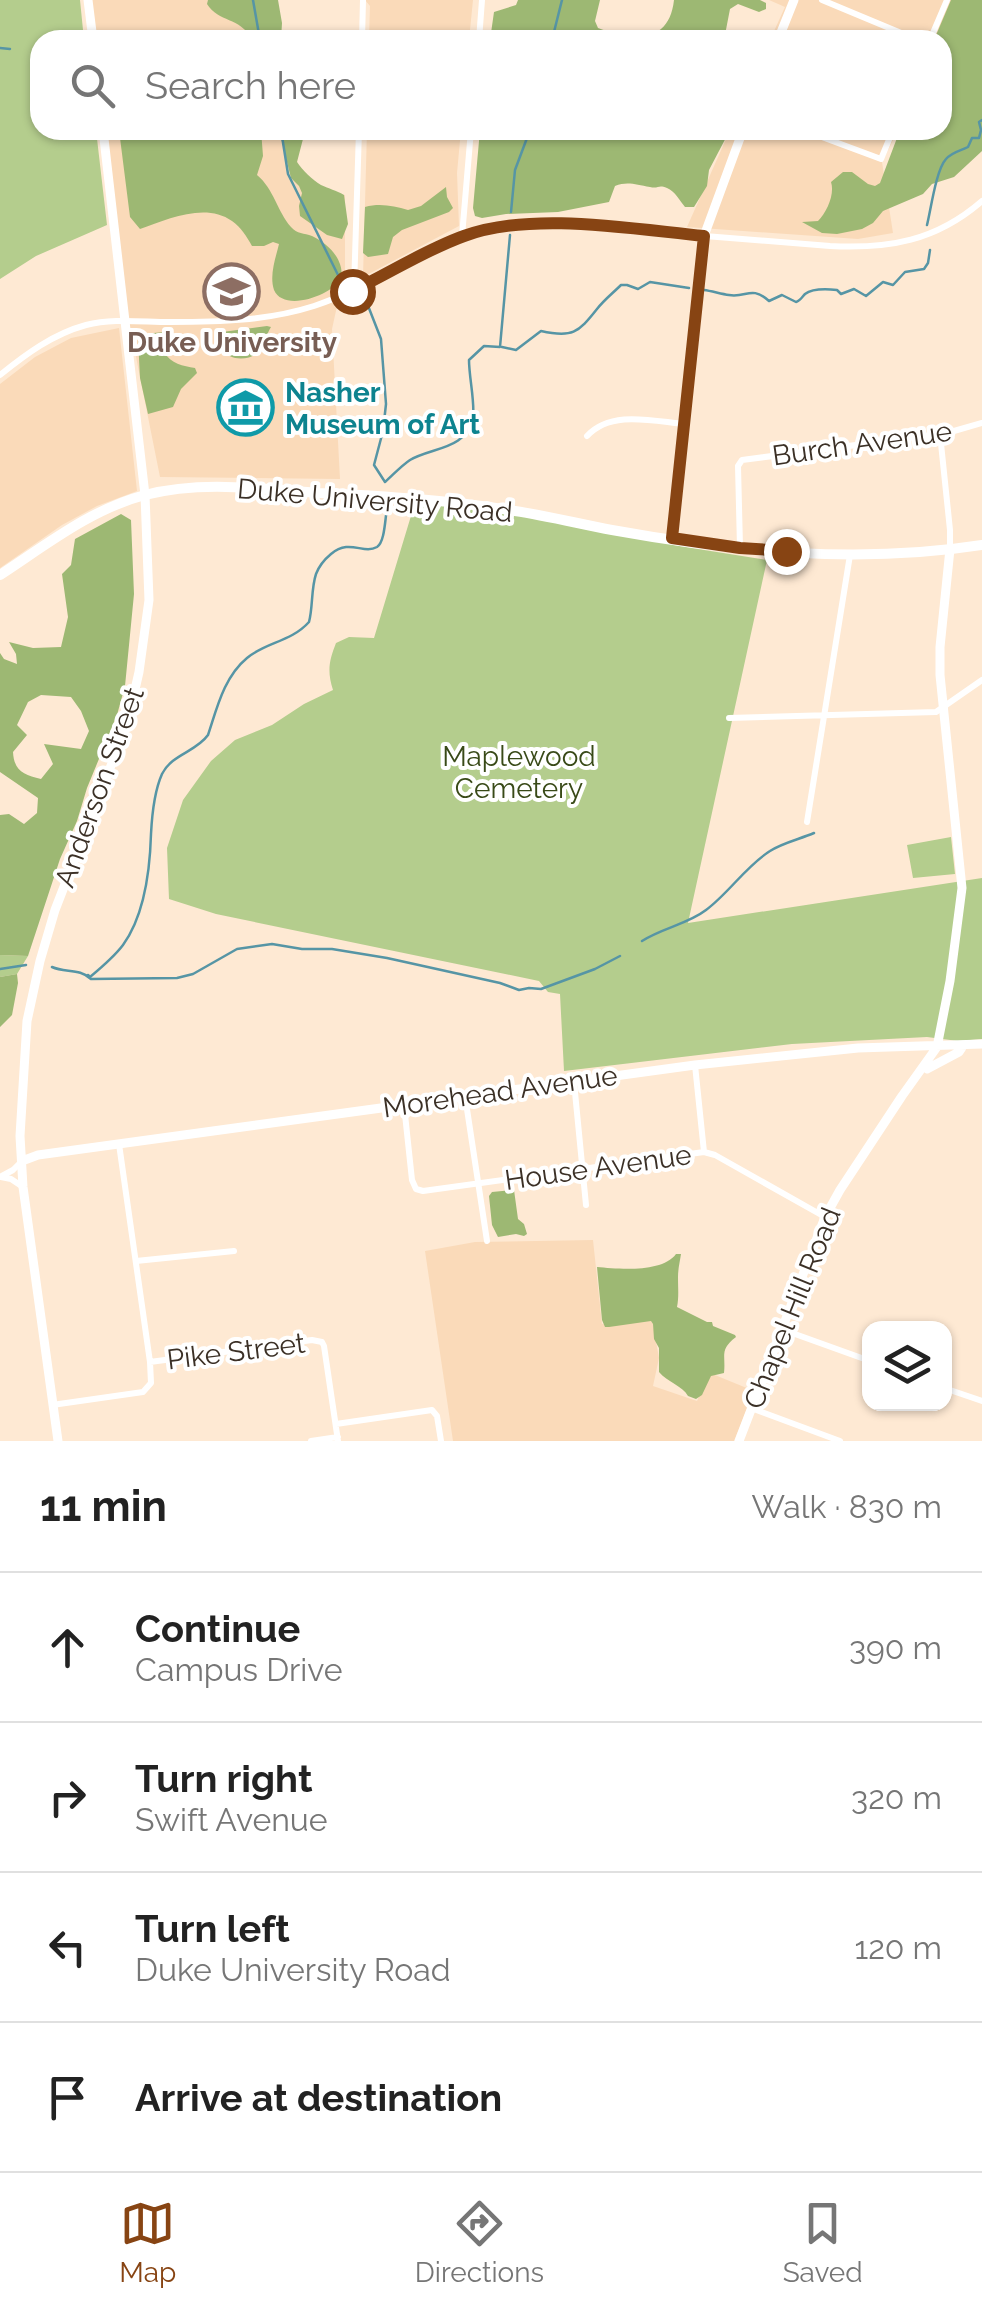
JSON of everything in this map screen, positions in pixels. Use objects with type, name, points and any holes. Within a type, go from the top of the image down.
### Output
[{"type":"main road","name":"Duke University Road","points":[[0,575],[97,513],[145,495],[187,488],[430,500],[516,510],[740,548],[903,554],[982,544]]},
{"type":"street","points":[[88,0],[92,30]]},
{"type":"street","points":[[362,30],[363,0]]},
{"type":"street","points":[[480,30],[482,0]]},
{"type":"street","points":[[782,30],[794,0]]},
{"type":"street","points":[[822,0],[894,30]]},
{"type":"street","points":[[934,30],[947,0]]},
{"type":"street","name":"Anderson Street","points":[[58,1441],[22,1187],[24,1050],[40,962],[55,910],[119,745],[139,672],[150,580],[145,495],[104,140]]},
{"type":"street","points":[[354,290],[359,140]]},
{"type":"street","points":[[462,236],[470,140]]},
{"type":"street","points":[[672,538],[704,236],[739,140]]},
{"type":"street","points":[[829,140],[880,159],[889,140]]},
{"type":"street","points":[[0,375],[36,348],[96,323],[253,320],[312,307],[462,236],[505,225],[543,223],[856,247],[886,246],[940,229],[982,201]]},
{"type":"street","points":[[587,436],[616,420],[684,424]]},
{"type":"street","name":"Burch Avenue","points":[[740,548],[738,466],[742,460],[940,434],[982,423]]},
{"type":"street","points":[[940,434],[950,549]]},
{"type":"street","name":"Chapel Hill Road","points":[[739,1441],[825,1217],[937,1047],[962,888],[939,662],[950,549]]},
{"type":"street","points":[[807,822],[850,554]]},
{"type":"street","points":[[728,718],[936,712],[982,680]]},
{"type":"street","name":"Morehead Avenue","points":[[22,1161],[38,1154],[696,1065],[858,1048],[982,1044]]},
{"type":"street","points":[[916,1076],[963,1046]]},
{"type":"street","points":[[696,1065],[704,1152]]},
{"type":"street","points":[[574,1082],[586,1205]]},
{"type":"street","points":[[465,1096],[487,1241]]},
{"type":"street","name":"House Avenue","points":[[404,1105],[412,1180],[416,1189],[423,1191],[704,1152],[825,1217]]},
{"type":"street","points":[[52,1405],[143,1392],[151,1383],[119,1144]]},
{"type":"street","points":[[0,1177],[22,1161]]},
{"type":"street","points":[[0,1177],[11,1178],[22,1187]]},
{"type":"street","points":[[136,1261],[234,1250]]},
{"type":"street","points":[[781,1329],[862,1358]]},
{"type":"street","name":"Pike Street","points":[[150,1362],[312,1340],[322,1342],[336,1424]]},
{"type":"street","points":[[952,1391],[982,1400]]},
{"type":"street","points":[[752,1408],[840,1441]]},
{"type":"street","points":[[310,1441],[338,1439],[336,1424],[428,1410],[434,1411],[441,1441]]},
{"type":"shaded area","points":[[90,0],[278,0],[268,17],[270,30],[94,30]]},
{"type":"shaded area","points":[[365,0],[473,0],[470,30],[369,30],[370,6]]},
{"type":"shaded area","points":[[769,0],[964,0],[948,30],[775,30],[785,7]]},
{"type":"shaded area","name":"Duke University","points":[[106,140],[292,140],[304,188],[345,195],[345,270],[332,329],[340,479],[160,477],[127,312]]},
{"type":"shaded area","name":"Duke University","points":[[367,140],[460,140],[459,226],[363,277]]},
{"type":"shaded area","points":[[726,140],[893,140],[882,162],[893,233],[858,239],[687,227]]},
{"type":"shaded area","name":"Duke University","points":[[119,328],[137,491],[62,525],[0,568],[0,384],[35,357],[71,338]]},
{"type":"shaded area","points":[[593,1240],[602,1324],[652,1319],[659,1358],[653,1386],[697,1401],[710,1373],[754,1391],[734,1441],[453,1441],[425,1251],[475,1242]]},
{"type":"green space","points":[[0,0],[80,0],[83,30],[30,30],[30,140],[97,140],[107,225],[36,256],[0,279]]},
{"type":"green space","points":[[208,0],[278,0],[282,30],[245,30],[207,4]]},
{"type":"green space","points":[[518,0],[600,0],[595,21],[598,28],[605,30],[491,30],[494,12],[516,5]]},
{"type":"green space","points":[[674,0],[766,3],[766,9],[759,12],[738,4],[730,9],[726,30],[659,30],[671,15]]},
{"type":"green space","points":[[951,0],[982,0],[982,151],[954,177],[932,184],[923,194],[883,211],[862,229],[822,233],[802,222],[818,221],[831,197],[831,182],[843,172],[852,172],[868,184],[880,183],[896,140],[952,140],[952,30],[938,30]]},
{"type":"green space","points":[[120,140],[262,140],[263,156],[257,175],[291,227],[319,240],[334,253],[341,278],[319,295],[288,300],[279,297],[273,284],[279,244],[252,246],[238,226],[222,215],[186,214],[140,229],[130,217]]},
{"type":"green space","points":[[282,140],[303,140],[297,162],[318,183],[344,195],[348,224],[342,239],[327,235],[300,216],[302,193],[291,178]]},
{"type":"green space","points":[[479,140],[725,140],[709,170],[707,186],[694,207],[685,207],[664,187],[624,184],[615,186],[609,202],[558,212],[482,218],[475,216]]},
{"type":"green space","points":[[446,187],[453,208],[449,212],[402,230],[393,237],[388,254],[368,257],[363,253],[365,207],[408,210],[421,206]]},
{"type":"green space","points":[[271,327],[263,345],[252,356],[235,358],[223,349],[222,332]]},
{"type":"green space","points":[[165,332],[176,340],[166,347],[167,356],[178,364],[195,368],[197,373],[181,389],[173,407],[148,414],[140,378],[138,339],[142,334]]},
{"type":"green space","name":"Maplewood Cemetery","points":[[418,503],[515,514],[767,560],[688,923],[982,878],[982,1039],[927,1037],[792,1044],[564,1071],[560,994],[548,992],[539,981],[216,914],[169,899],[167,848],[183,800],[211,761],[235,740],[272,725],[333,690],[330,666],[336,643],[349,637],[374,638]]},
{"type":"green space","points":[[121,514],[131,520],[134,594],[125,686],[28,956],[0,955],[0,815],[9,814],[24,824],[37,813],[38,798],[0,772],[0,653],[17,664],[9,642],[33,648],[61,647],[68,617],[62,574],[71,565],[75,539]],"holes":[[[41,695],[71,697],[89,731],[81,749],[44,744],[53,764],[41,779],[25,774],[15,764],[13,752],[27,735],[17,725],[28,702]]]},
{"type":"green space","points":[[951,837],[955,874],[913,878],[907,845]]},
{"type":"green space","points":[[0,955],[28,956],[17,974],[0,977]]},
{"type":"green space","points":[[17,974],[12,1015],[0,1027],[0,977]]},
{"type":"green space","points":[[514,1190],[518,1219],[527,1234],[498,1237],[492,1225],[489,1196],[492,1192]]},
{"type":"green space","points":[[681,1254],[677,1307],[736,1337],[725,1349],[724,1373],[711,1376],[696,1399],[659,1372],[659,1348],[651,1321],[605,1327],[602,1320],[597,1267],[651,1267]]},
{"type":"waterway","points":[[253,0],[258,30]]},
{"type":"waterway","points":[[554,30],[562,0]]},
{"type":"waterway","points":[[0,48],[10,49]]},
{"type":"waterway","points":[[927,225],[942,164],[968,147],[972,138],[979,138],[982,120]]},
{"type":"waterway","points":[[283,140],[288,174],[339,277]]},
{"type":"waterway","points":[[511,212],[515,170],[526,140]]},
{"type":"waterway","points":[[365,298],[381,339],[386,404],[374,465],[385,482],[410,460],[456,442],[469,428],[473,417],[469,360],[484,346],[500,347],[510,235]]},
{"type":"waterway","points":[[704,290],[735,295],[753,293],[769,301],[782,295],[796,302],[808,292],[821,289],[841,294],[854,289],[866,296],[883,282],[893,285],[905,272],[924,269],[930,250]]},
{"type":"waterway","points":[[502,347],[516,350],[541,331],[574,332],[621,285],[638,289],[650,282],[689,288]]},
{"type":"waterway","points":[[88,975],[108,962],[136,920],[147,877],[154,803],[166,767],[208,735],[222,694],[239,666],[254,653],[294,634],[309,622],[320,565],[338,549],[372,549],[380,544],[387,509]]},
{"type":"waterway","points":[[642,941],[706,910],[770,851],[814,833]]},
{"type":"waterway","points":[[52,967],[82,973],[91,979],[177,978],[193,974],[237,949],[272,944],[387,958],[519,990],[541,989],[620,956]]},
{"type":"waterway","points":[[0,969],[26,965]]},
{"type":"place","name":"Duke University","points":[[232,291]]},
{"type":"place","name":"Nasher Museum of Art","points":[[246,408]]},
{"type":"route","points":[[352,291],[462,236],[505,225],[543,223],[704,236],[672,538],[786,551]]}]
